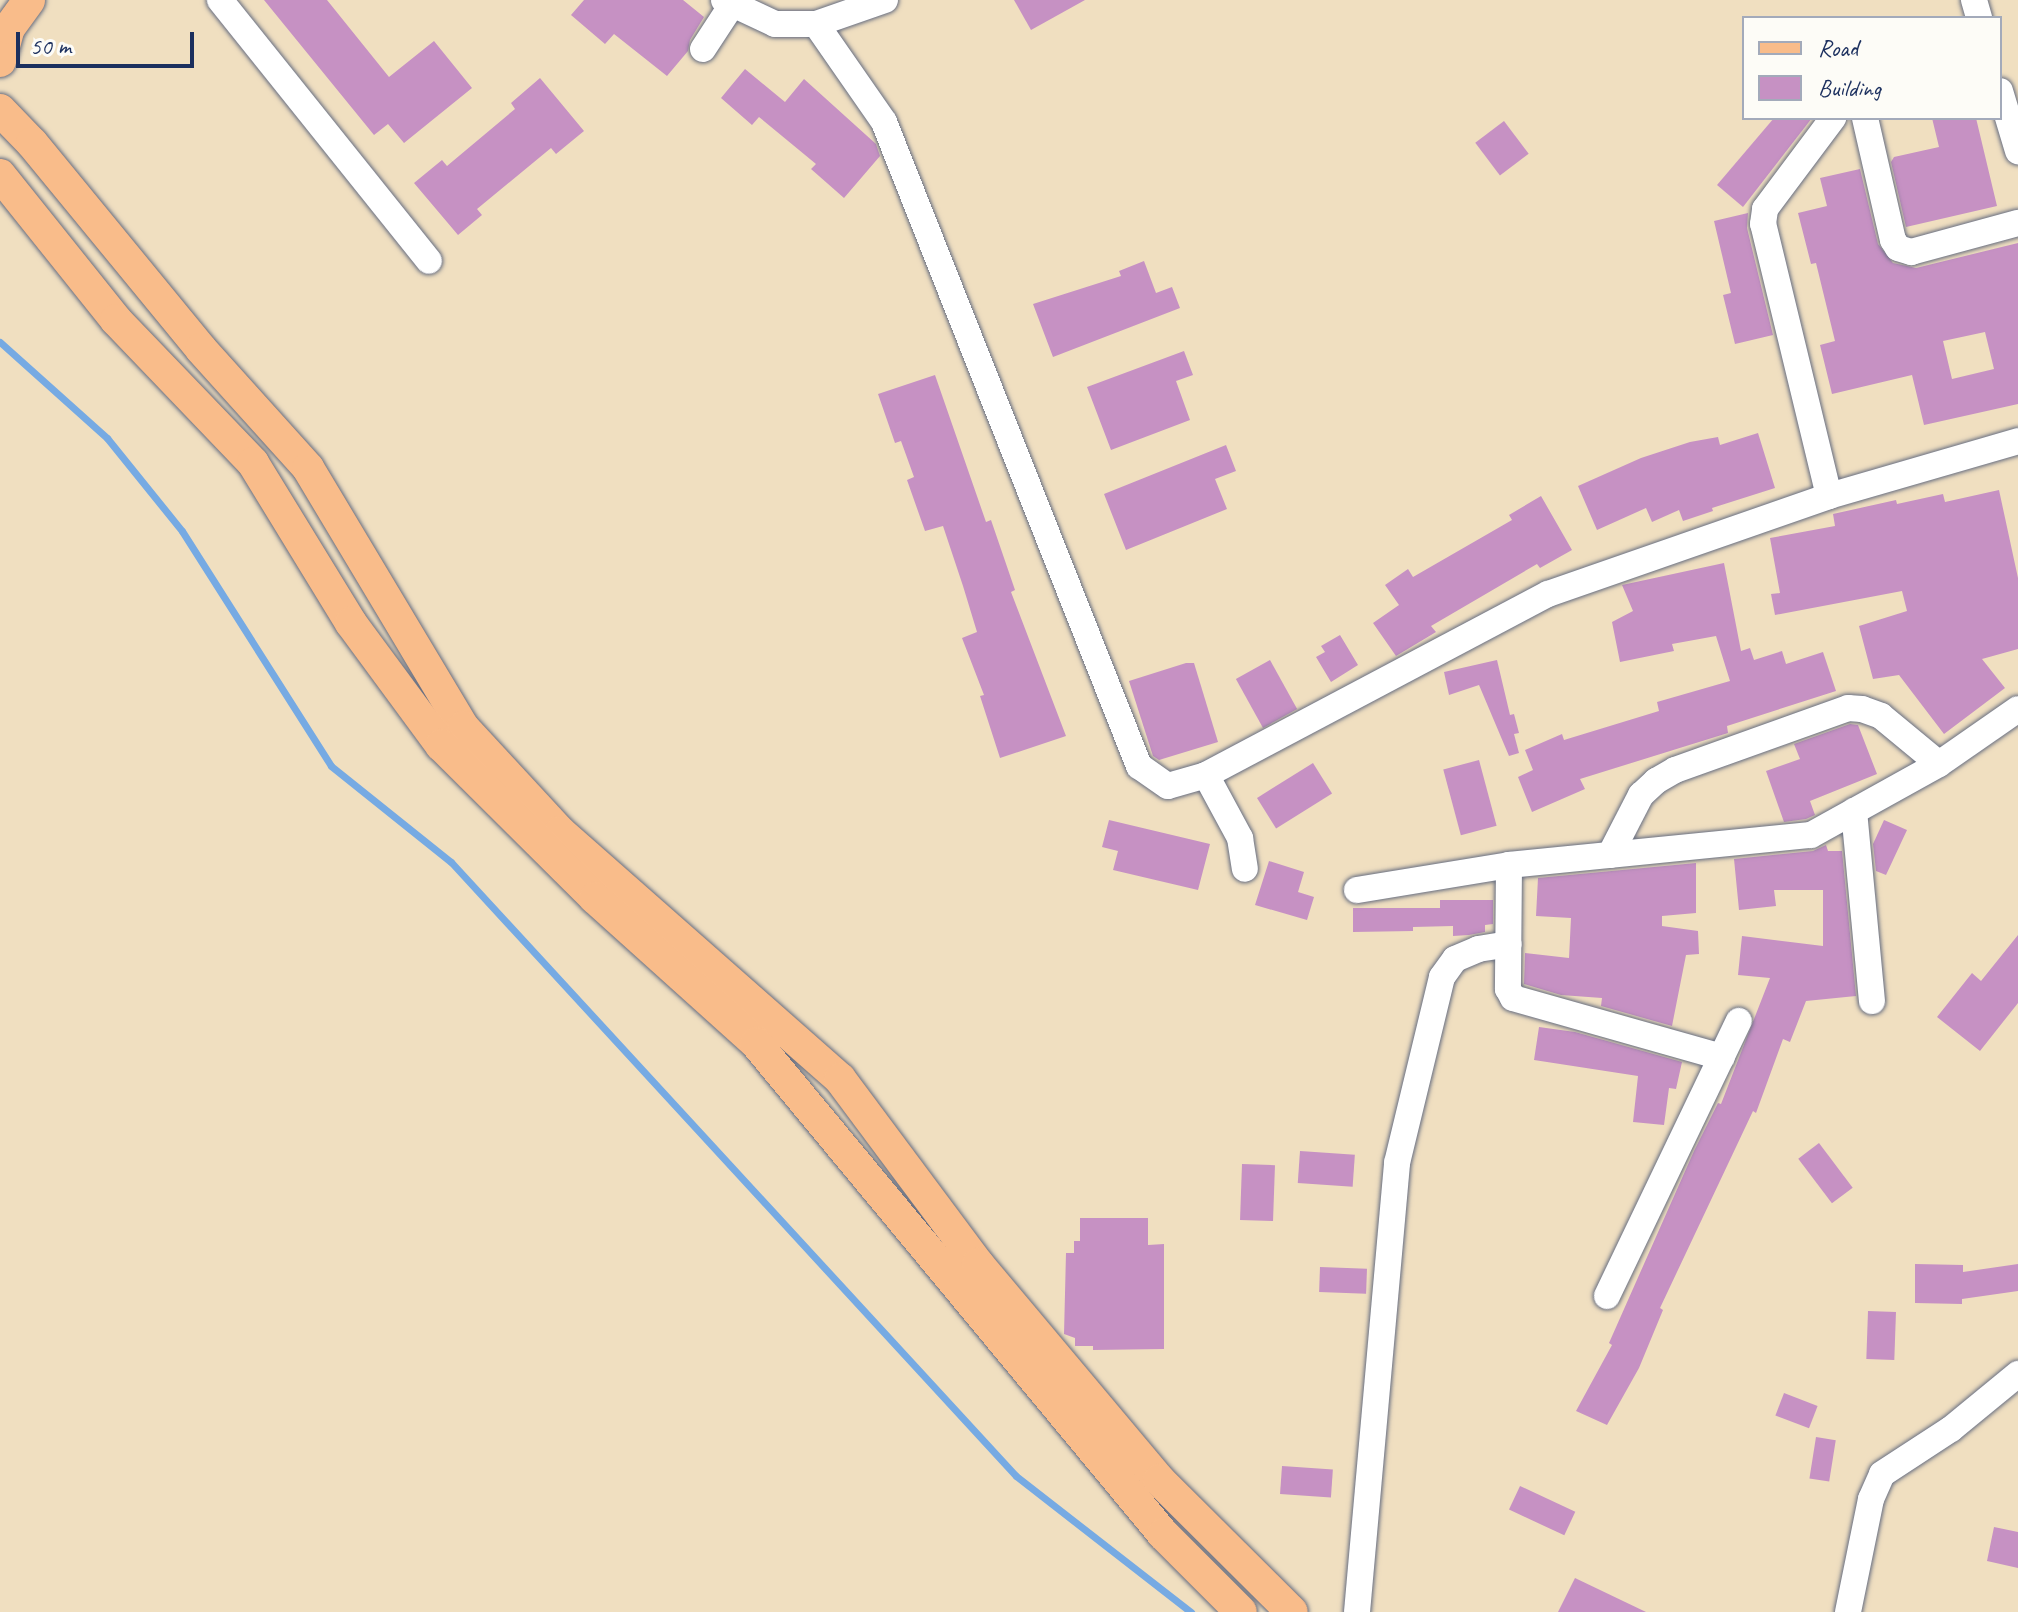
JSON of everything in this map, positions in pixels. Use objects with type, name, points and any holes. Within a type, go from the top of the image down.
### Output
[{"type":"main road","points":[[0,61],[9,28],[29,0]]},
{"type":"main road","points":[[0,110],[32,143],[201,349],[308,468],[463,727],[560,832],[840,1079],[978,1264],[1159,1480],[1292,1612]]},
{"type":"main road","points":[[0,175],[116,320],[253,463],[351,623],[441,745],[595,898],[756,1043],[1163,1534],[1241,1612]]},
{"type":"street","points":[[220,0],[429,261]]},
{"type":"street","points":[[703,49],[728,3],[775,24],[816,24],[885,0]]},
{"type":"street","points":[[816,24],[884,122],[1139,766],[1168,786],[1206,775],[1548,594],[1829,496],[2018,441]]},
{"type":"street","points":[[2002,98],[2018,151]]},
{"type":"street","points":[[1829,496],[1763,224],[1765,209],[1832,120]]},
{"type":"street","points":[[1865,120],[1893,240],[1898,248],[1911,252],[2018,223]]},
{"type":"street","points":[[1610,855],[1641,795],[1656,781],[1675,770],[1848,708],[1881,716],[1939,764]]},
{"type":"street","points":[[1357,890],[1509,865],[1811,835],[1939,764],[2018,709]]},
{"type":"street","points":[[1206,775],[1240,838],[1245,869]]},
{"type":"street","points":[[1854,811],[1872,1001]]},
{"type":"street","points":[[1509,865],[1508,989],[1513,998],[1524,1004],[1722,1057]]},
{"type":"street","points":[[1357,1612],[1397,1163],[1442,977],[1455,959],[1478,949],[1509,944]]},
{"type":"street","points":[[1607,1296],[1739,1021]]},
{"type":"street","points":[[1848,1612],[1871,1499],[1882,1474],[1951,1429],[2018,1374]]},
{"type":"building","points":[[264,0],[327,0],[389,77],[434,41],[472,88],[404,143],[388,124],[374,135]]},
{"type":"building","points":[[584,0],[683,0],[704,17],[690,40],[688,51],[667,76],[614,34],[605,44],[571,15]]},
{"type":"building","points":[[1014,0],[1085,0],[1031,30]]},
{"type":"building","points":[[745,69],[785,102],[804,79],[876,144],[880,156],[844,198],[811,169],[816,164],[759,117],[752,125],[721,98]]},
{"type":"building","points":[[540,78],[584,131],[556,154],[551,148],[477,209],[482,215],[458,235],[414,183],[442,160],[447,166],[515,109],[511,103]]},
{"type":"building","points":[[1772,120],[1810,120],[1743,207],[1717,185]]},
{"type":"building","points":[[1932,120],[1976,120],[1997,206],[1906,227],[1891,162],[1894,157],[1939,147]]},
{"type":"building","points":[[1504,121],[1529,154],[1500,175],[1475,143]]},
{"type":"building","points":[[1860,169],[1878,244],[1893,263],[1916,268],[2018,243],[2018,404],[1924,425],[1912,375],[1832,394],[1820,345],[1835,341],[1816,263],[1811,264],[1798,213],[1827,206],[1820,178]],"holes":[[[1985,332],[1994,369],[1952,379],[1943,341]]]},
{"type":"building","points":[[1748,213],[1747,228],[1773,335],[1735,344],[1723,295],[1731,293],[1714,221]]},
{"type":"building","points":[[1144,261],[1156,293],[1172,287],[1180,308],[1053,357],[1033,304],[1121,276],[1119,271]]},
{"type":"building","points":[[1184,351],[1193,375],[1176,381],[1190,420],[1111,450],[1087,387]]},
{"type":"building","points":[[935,375],[986,522],[991,520],[1015,590],[1011,592],[1066,736],[1000,758],[980,696],[984,695],[962,638],[977,632],[943,526],[925,531],[907,480],[914,477],[901,441],[895,443],[878,394]]},
{"type":"building","points":[[1758,433],[1775,488],[1712,508],[1713,511],[1683,521],[1679,510],[1652,522],[1646,508],[1597,530],[1578,486],[1641,458],[1690,442],[1718,437],[1720,445]]},
{"type":"building","points":[[1226,445],[1236,471],[1215,479],[1227,509],[1126,550],[1104,494]]},
{"type":"building","points":[[1999,490],[2018,578],[2018,649],[1982,659],[2005,688],[1944,734],[1899,675],[1873,679],[1859,626],[1907,611],[1902,591],[1775,615],[1771,594],[1780,593],[1770,538],[1835,526],[1833,514],[1896,500],[1897,504],[1943,494],[1945,502]]},
{"type":"building","points":[[1541,496],[1572,550],[1540,568],[1537,564],[1431,626],[1436,632],[1396,656],[1373,623],[1399,605],[1385,585],[1408,569],[1413,577],[1512,520],[1509,515]]},
{"type":"building","points":[[1724,563],[1741,651],[1750,648],[1754,660],[1782,651],[1786,664],[1823,652],[1836,691],[1727,726],[1728,733],[1580,779],[1585,789],[1532,812],[1518,777],[1533,770],[1525,750],[1562,734],[1564,740],[1659,711],[1657,702],[1730,681],[1716,636],[1672,644],[1674,651],[1620,662],[1612,622],[1633,611],[1622,585]]},
{"type":"building","points":[[1340,635],[1358,665],[1331,682],[1316,657],[1325,652],[1321,646]]},
{"type":"building","points":[[1270,660],[1297,709],[1263,728],[1236,679]]},
{"type":"building","points":[[1497,660],[1510,715],[1514,714],[1519,733],[1514,734],[1519,753],[1509,756],[1479,685],[1449,695],[1444,672]]},
{"type":"building","points":[[1194,663],[1218,742],[1159,760],[1153,756],[1129,681]]},
{"type":"building","points":[[1850,724],[1858,725],[1877,774],[1810,801],[1815,815],[1784,822],[1766,771],[1800,759],[1794,744]]},
{"type":"building","points":[[1479,760],[1497,826],[1461,835],[1443,770]]},
{"type":"building","points":[[1313,763],[1332,794],[1276,829],[1257,798]]},
{"type":"building","points":[[1109,820],[1210,844],[1198,890],[1113,870],[1118,851],[1102,847]]},
{"type":"building","points":[[1884,820],[1907,830],[1886,875],[1876,871],[1873,844]]},
{"type":"building","points":[[1826,845],[1828,851],[1842,851],[1856,996],[1806,1001],[1790,1042],[1783,1039],[1756,1113],[1753,1111],[1660,1308],[1663,1310],[1639,1368],[1607,1425],[1576,1411],[1612,1345],[1609,1343],[1694,1151],[1718,1103],[1721,1104],[1770,978],[1738,975],[1742,936],[1823,946],[1823,890],[1774,890],[1776,906],[1739,910],[1734,859],[1813,851]]},
{"type":"building","points":[[1269,861],[1304,872],[1298,892],[1314,897],[1307,920],[1255,905]]},
{"type":"building","points":[[1696,863],[1696,913],[1662,916],[1662,926],[1698,931],[1699,954],[1686,955],[1672,1026],[1601,1006],[1602,998],[1561,995],[1524,984],[1525,953],[1569,958],[1571,918],[1536,916],[1538,878]]},
{"type":"building","points":[[1440,900],[1493,900],[1493,924],[1485,925],[1485,932],[1453,936],[1453,926],[1413,927],[1413,931],[1353,932],[1353,908],[1440,908]]},
{"type":"building","points":[[2018,935],[2018,1003],[1980,1051],[1937,1017],[1972,973],[1981,981]]},
{"type":"building","points":[[1539,1027],[1575,1032],[1682,1062],[1676,1089],[1669,1088],[1664,1125],[1633,1122],[1638,1076],[1534,1060]]},
{"type":"building","points":[[1819,1143],[1853,1188],[1832,1203],[1798,1159]]},
{"type":"building","points":[[1300,1151],[1355,1155],[1353,1187],[1298,1183]]},
{"type":"building","points":[[1242,1164],[1275,1165],[1273,1221],[1240,1220]]},
{"type":"building","points":[[1080,1218],[1148,1218],[1148,1245],[1164,1244],[1164,1349],[1093,1350],[1093,1346],[1075,1346],[1075,1338],[1064,1334],[1066,1253],[1074,1253],[1074,1241],[1080,1241]]},
{"type":"building","points":[[1915,1264],[1963,1265],[1963,1272],[2018,1264],[2018,1291],[1962,1299],[1962,1304],[1915,1303]]},
{"type":"building","points":[[1320,1267],[1367,1269],[1366,1294],[1319,1292]]},
{"type":"building","points":[[1868,1311],[1896,1312],[1894,1360],[1866,1359]]},
{"type":"building","points":[[1784,1393],[1818,1406],[1809,1428],[1775,1415]]},
{"type":"building","points":[[1816,1437],[1836,1440],[1829,1482],[1809,1478]]},
{"type":"building","points":[[1282,1466],[1333,1470],[1331,1497],[1280,1494]]},
{"type":"building","points":[[1520,1486],[1575,1512],[1564,1535],[1509,1510]]},
{"type":"building","points":[[1994,1527],[2018,1532],[2018,1568],[1987,1561]]},
{"type":"building","points":[[1575,1578],[1646,1612],[1558,1612]]},
{"type":"waterway","points":[[0,342],[107,438],[182,531],[331,766],[451,862],[1016,1476],[1191,1612]]}]
